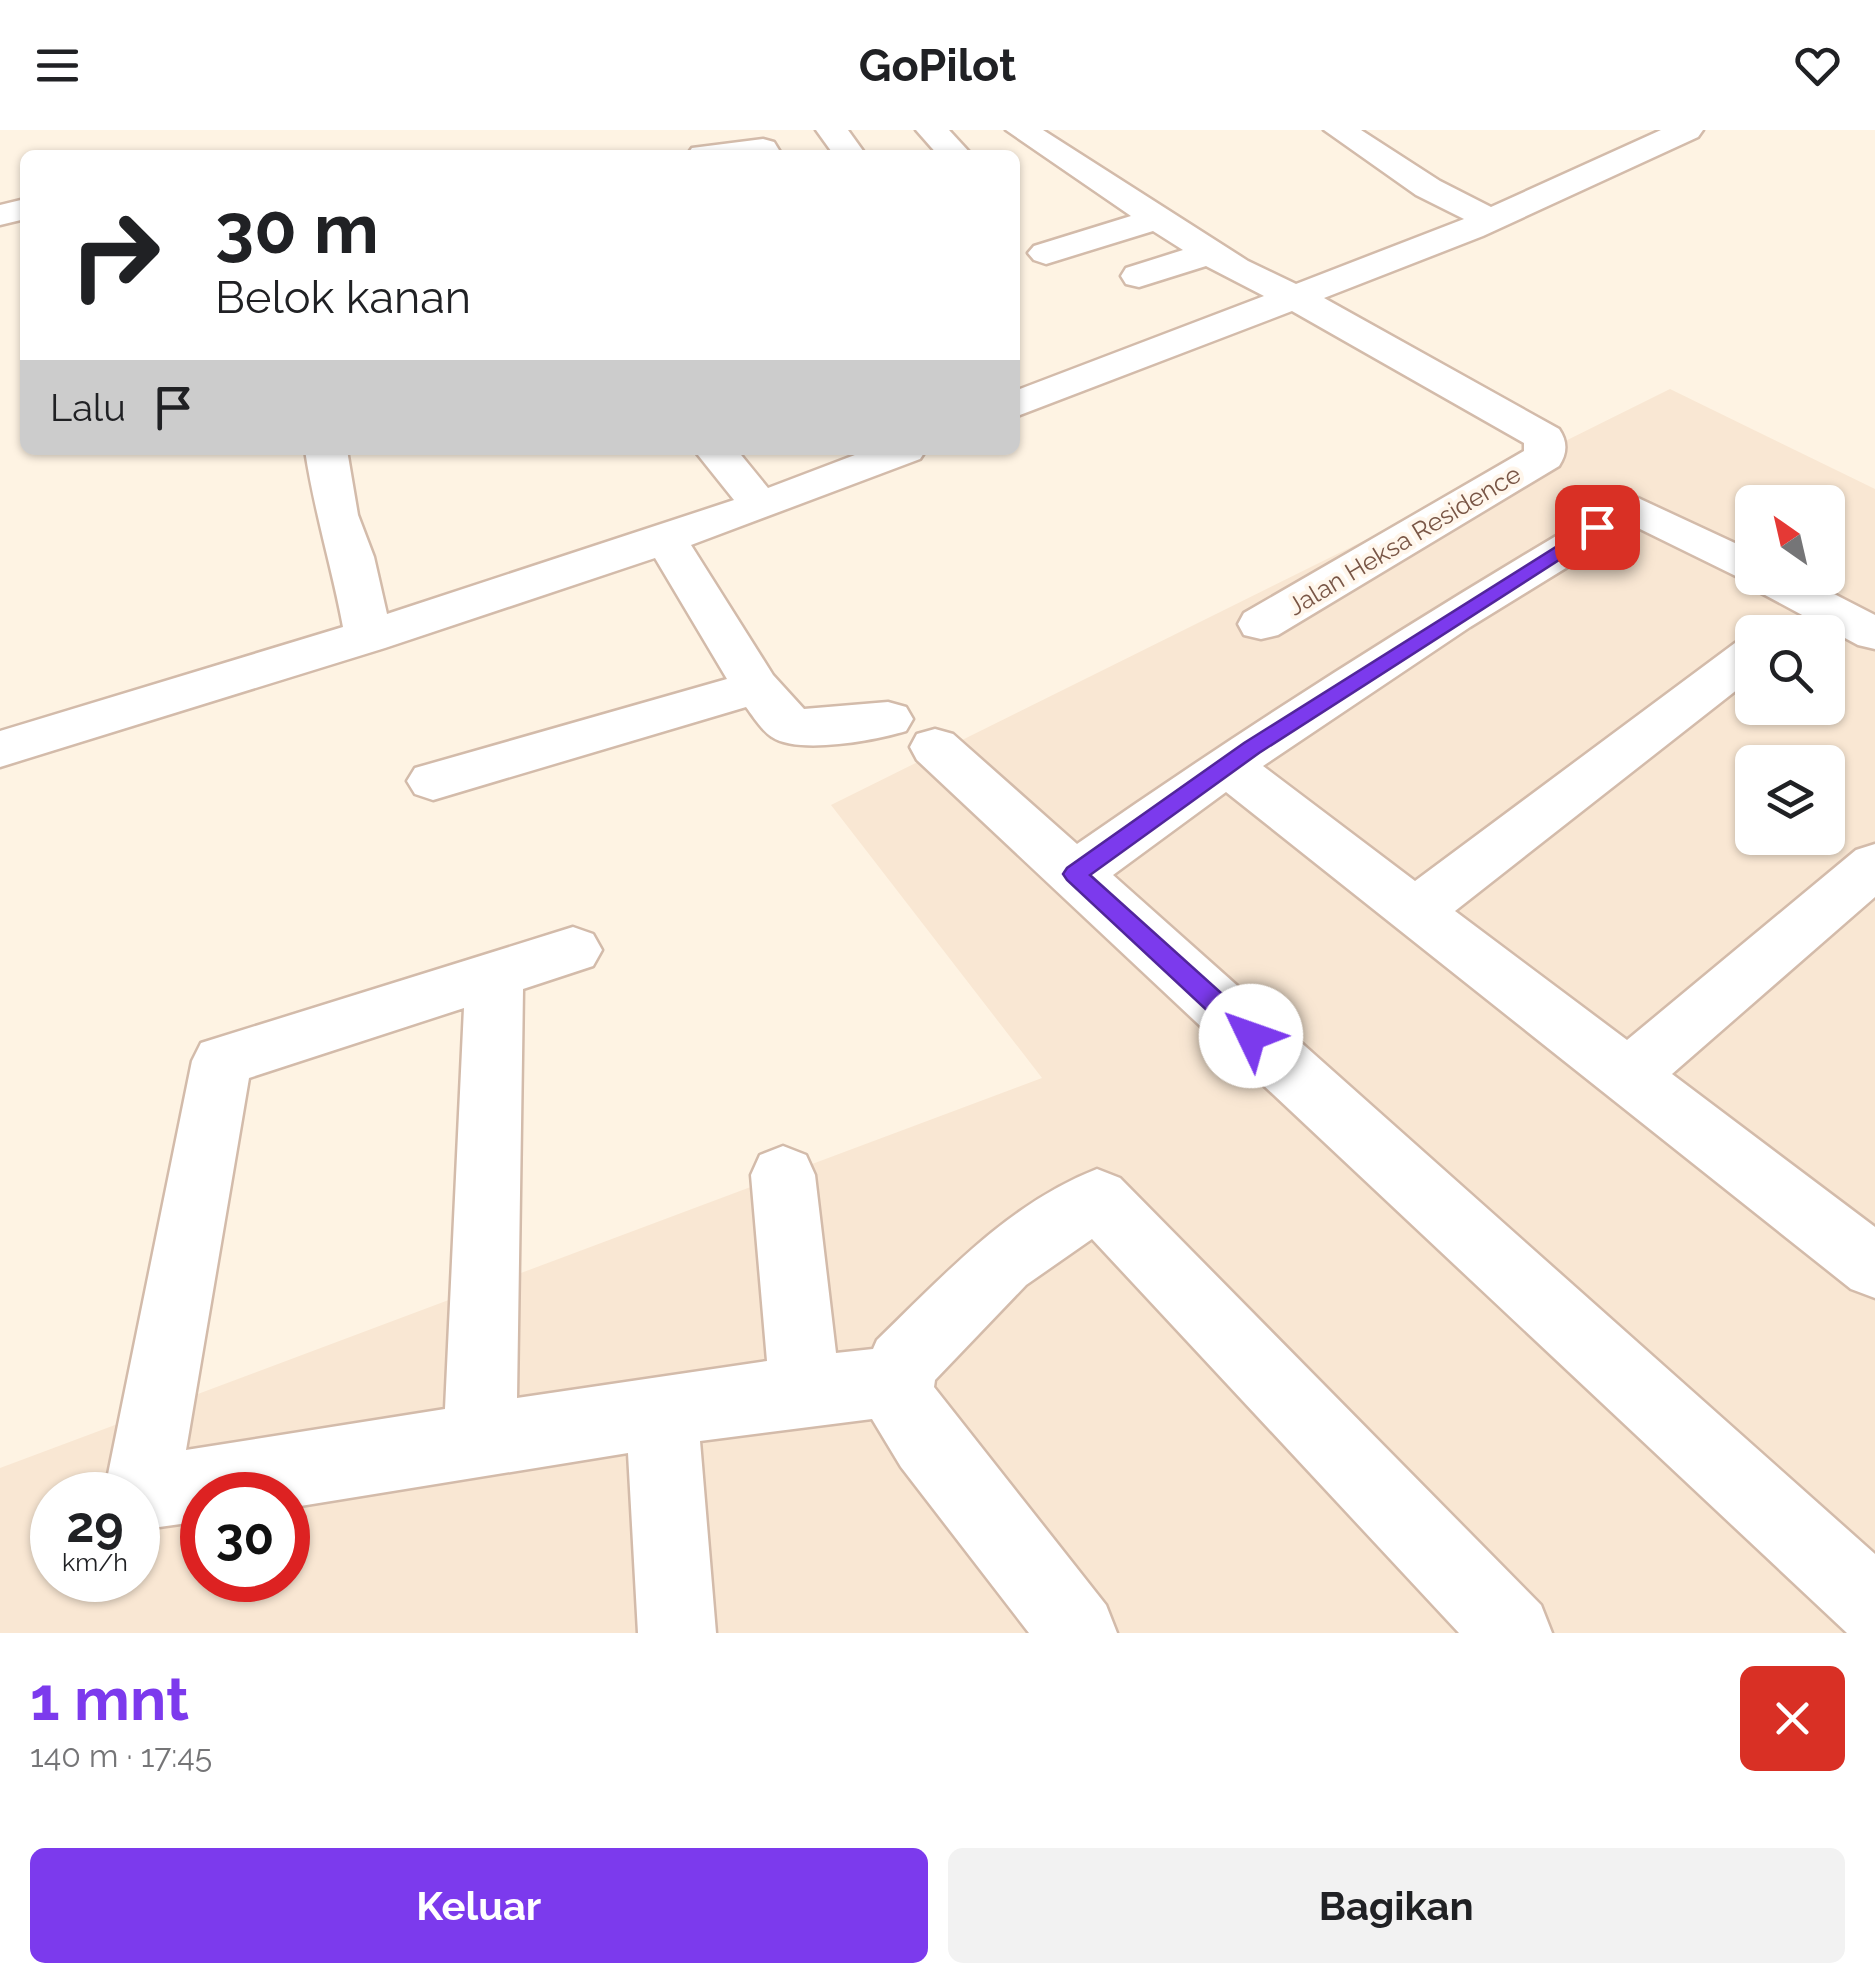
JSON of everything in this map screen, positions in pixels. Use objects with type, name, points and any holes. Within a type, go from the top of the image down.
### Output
[{"type":"street","points":[[932,130],[951,150]]},
{"type":"street","points":[[1022,130],[1209,253],[1296,298]]},
{"type":"street","points":[[1340,130],[1428,188],[1490,219]]},
{"type":"street","points":[[1020,398],[1296,298],[1490,219],[1687,130]]},
{"type":"street","points":[[729,150],[761,144]]},
{"type":"street","points":[[1046,253],[1160,218]]},
{"type":"street","points":[[1140,276],[1209,253]]},
{"type":"street","name":"Jalan Heksa Residence","points":[[1261,624],[1544,458],[1544,438],[1520,422],[1296,298]]},
{"type":"street","points":[[327,455],[336,515],[352,557],[368,637]]},
{"type":"street","points":[[720,455],[759,504]]},
{"type":"street","points":[[0,749],[368,637],[666,540],[891,455]]},
{"type":"street","points":[[1075,874],[1226,765],[1454,616],[1627,512],[1638,511],[1735,561]]},
{"type":"street","points":[[666,540],[756,687],[789,725],[814,728],[888,719]]},
{"type":"street","points":[[1801,595],[1875,634]]},
{"type":"street","points":[[1804,615],[1819,604]]},
{"type":"street","points":[[1415,911],[1735,667]]},
{"type":"street","points":[[433,782],[756,687]]},
{"type":"street","points":[[935,748],[1875,1606]]},
{"type":"street","points":[[1226,765],[1875,1267]]},
{"type":"street","points":[[1628,1076],[1875,865]]},
{"type":"street","points":[[574,950],[222,1061],[142,1494],[662,1413],[900,1381]]},
{"type":"street","points":[[480,1441],[494,976]]},
{"type":"street","points":[[783,1175],[805,1392]]},
{"type":"street","points":[[1078,1633],[927,1441],[897,1396],[902,1364],[1002,1263],[1097,1198],[1513,1633]]},
{"type":"street","points":[[662,1413],[678,1633]]},
{"type":"shaded area","points":[[1670,389],[1875,489],[1875,1633],[0,1633],[0,1468],[1042,1078],[831,805]]},
{"type":"route","points":[[1251,1036],[1075,874],[1226,765],[1597,527]]}]
